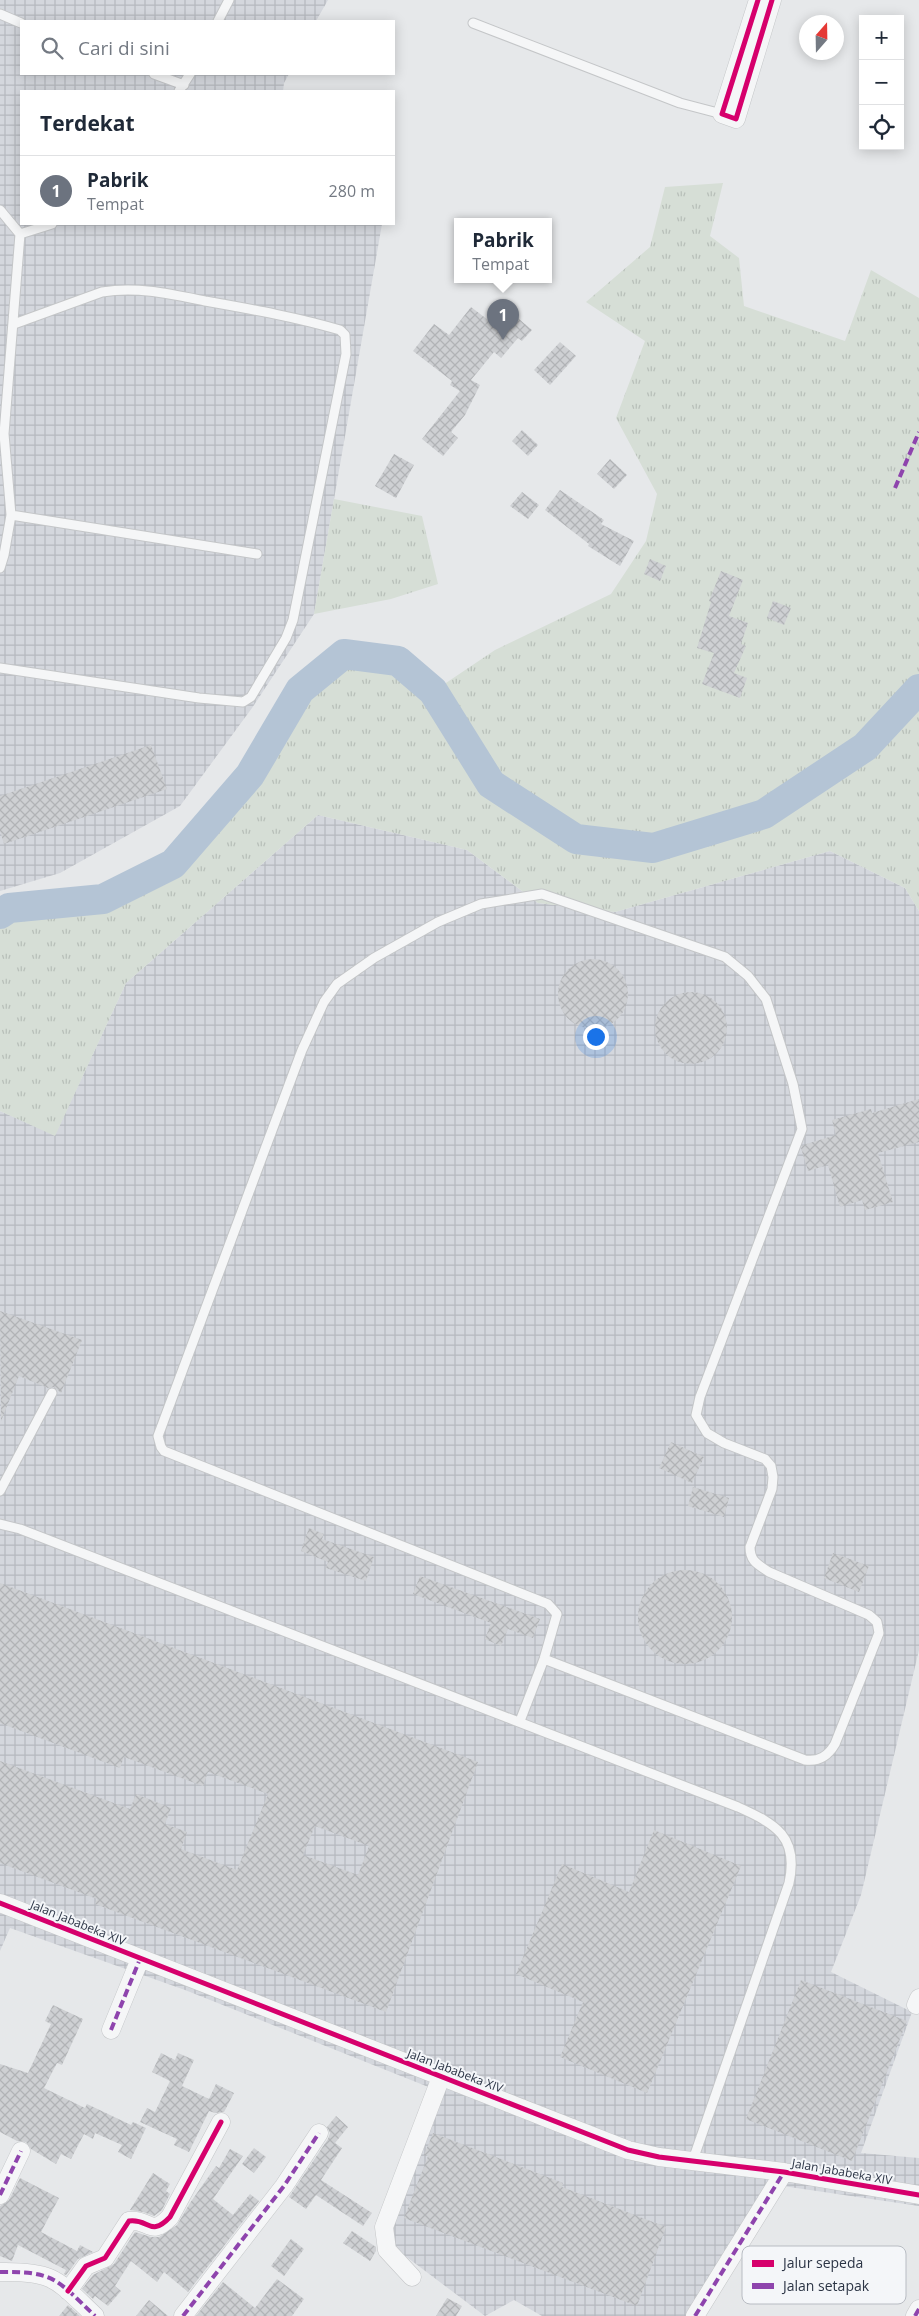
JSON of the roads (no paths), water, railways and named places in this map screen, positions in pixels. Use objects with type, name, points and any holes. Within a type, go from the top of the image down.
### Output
[{"type":"street","points":[[758,0],[722,114],[736,119],[772,0]]},
{"type":"street","name":"Jalan Jababeka XIV","points":[[0,1903],[628,2150],[652,2156],[784,2172],[919,2195]]},
{"type":"street","points":[[111,2030],[140,1959]]},
{"type":"street","points":[[412,2277],[387,2250],[384,2227],[441,2077]]},
{"type":"street","points":[[68,2291],[86,2266],[105,2258],[129,2221],[139,2221],[157,2228],[170,2218],[221,2122]]},
{"type":"street","points":[[184,2316],[284,2186],[319,2133]]},
{"type":"street","points":[[0,2195],[21,2151]]},
{"type":"street","points":[[695,2316],[784,2172]]},
{"type":"street","points":[[0,2272],[34,2272],[47,2276],[68,2291],[95,2316]]},
{"type":"street","points":[[915,2316],[919,2309]]},
{"type":"lane","points":[[218,20],[228,0]]},
{"type":"lane","points":[[0,14],[20,23]]},
{"type":"lane","points":[[473,23],[680,103],[722,114]]},
{"type":"lane","points":[[156,75],[181,88],[189,75]]},
{"type":"lane","points":[[0,210],[20,234],[14,324],[2,434],[10,515],[4,555],[0,568]]},
{"type":"lane","points":[[20,234],[49,225]]},
{"type":"lane","points":[[0,668],[199,698],[243,702],[251,697],[286,638],[293,620],[346,354],[345,336],[340,330],[245,308],[149,291],[117,289],[102,292],[14,324]]},
{"type":"lane","points":[[10,515],[257,554]]},
{"type":"lane","points":[[520,1722],[544,1659],[557,1614],[548,1604],[164,1451],[160,1447],[158,1436],[298,1059],[324,1002],[337,984],[374,958],[438,922],[481,904],[542,894],[725,957],[748,976],[766,999],[793,1084],[802,1130],[700,1397],[696,1414],[707,1433],[724,1443],[766,1459],[771,1466],[774,1477],[772,1489],[750,1547],[750,1556],[755,1563],[768,1572],[869,1615],[878,1622],[879,1633],[835,1744],[830,1753],[814,1761],[805,1760],[544,1659]]},
{"type":"lane","points":[[0,1491],[52,1393]]},
{"type":"lane","points":[[0,1524],[20,1529],[520,1722],[765,1819],[776,1827],[790,1846],[793,1866],[789,1883],[693,2160]]},
{"type":"waterway","points":[[0,914],[9,908],[103,899],[173,864],[250,775],[300,690],[344,654],[398,661],[433,691],[491,784],[576,839],[653,848],[764,814],[865,747],[919,689]]},
{"type":"place","name":"Pabrik","points":[[503,340]]}]
